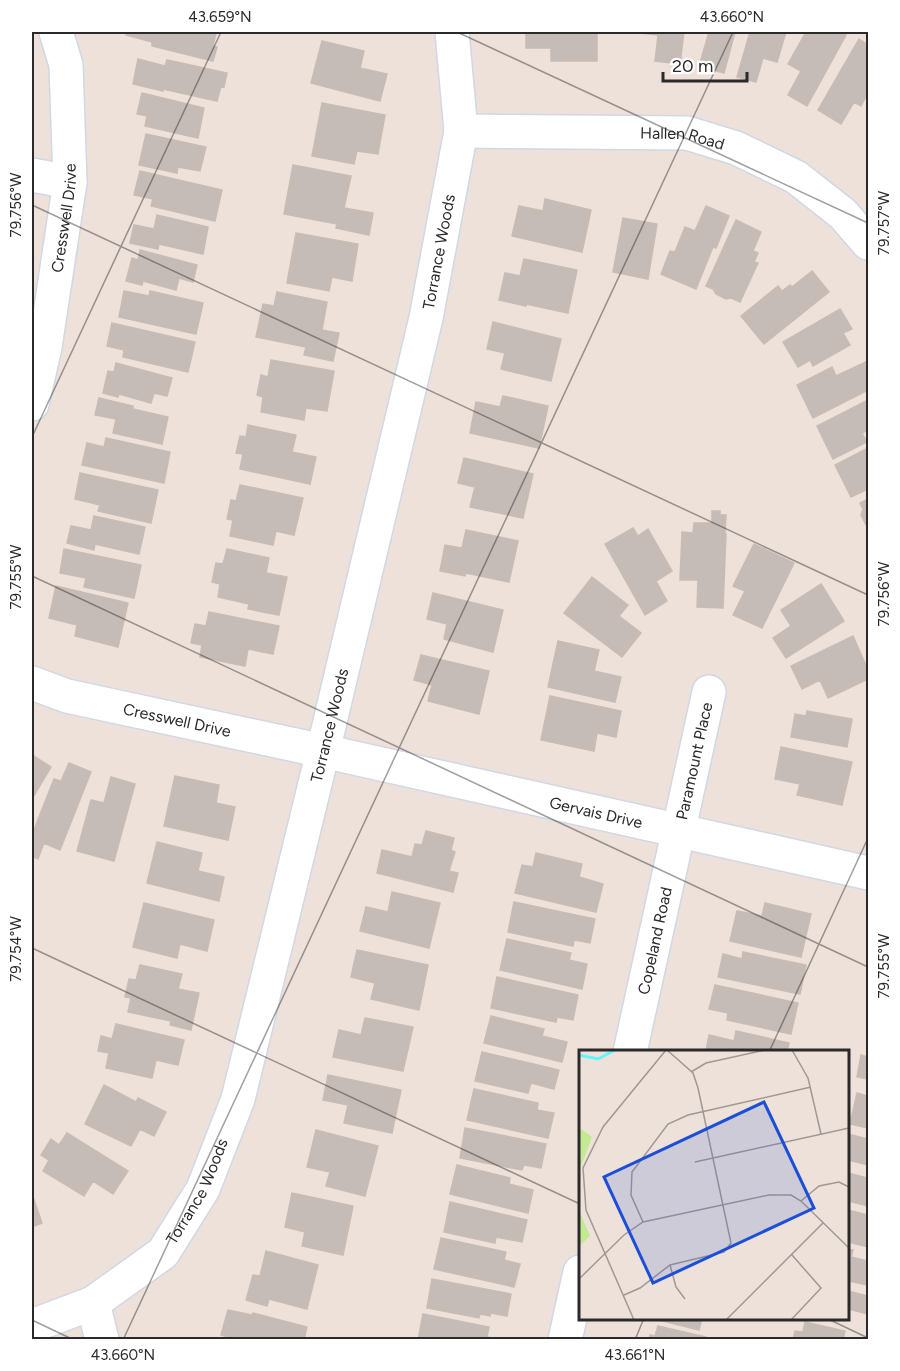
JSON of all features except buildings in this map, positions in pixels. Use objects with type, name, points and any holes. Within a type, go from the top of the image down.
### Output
[{"type":"street","name":"Cresswell Drive","points":[[32,404],[45,347],[70,182],[66,64],[56,32]]},
{"type":"street","name":"Torrance Woods","points":[[32,1326],[93,1303],[163,1253],[203,1189],[238,1099],[426,318],[461,131],[452,32]]},
{"type":"street","name":"Hallen Road","points":[[461,131],[687,134],[736,148],[796,177],[843,214],[868,243]]},
{"type":"street","points":[[32,175],[70,182]]},
{"type":"street","name":"Cresswell Drive","points":[[32,683],[66,696],[323,751]]},
{"type":"street","name":"Paramount Place","points":[[679,830],[709,692]]},
{"type":"street","name":"Gervais Drive","points":[[323,751],[868,873]]},
{"type":"street","name":"Copeland Road","points":[[630,1050],[679,830]]},
{"type":"street","points":[[565,1340],[579,1277]]},
{"type":"street","points":[[93,1303],[102,1340]]}]
